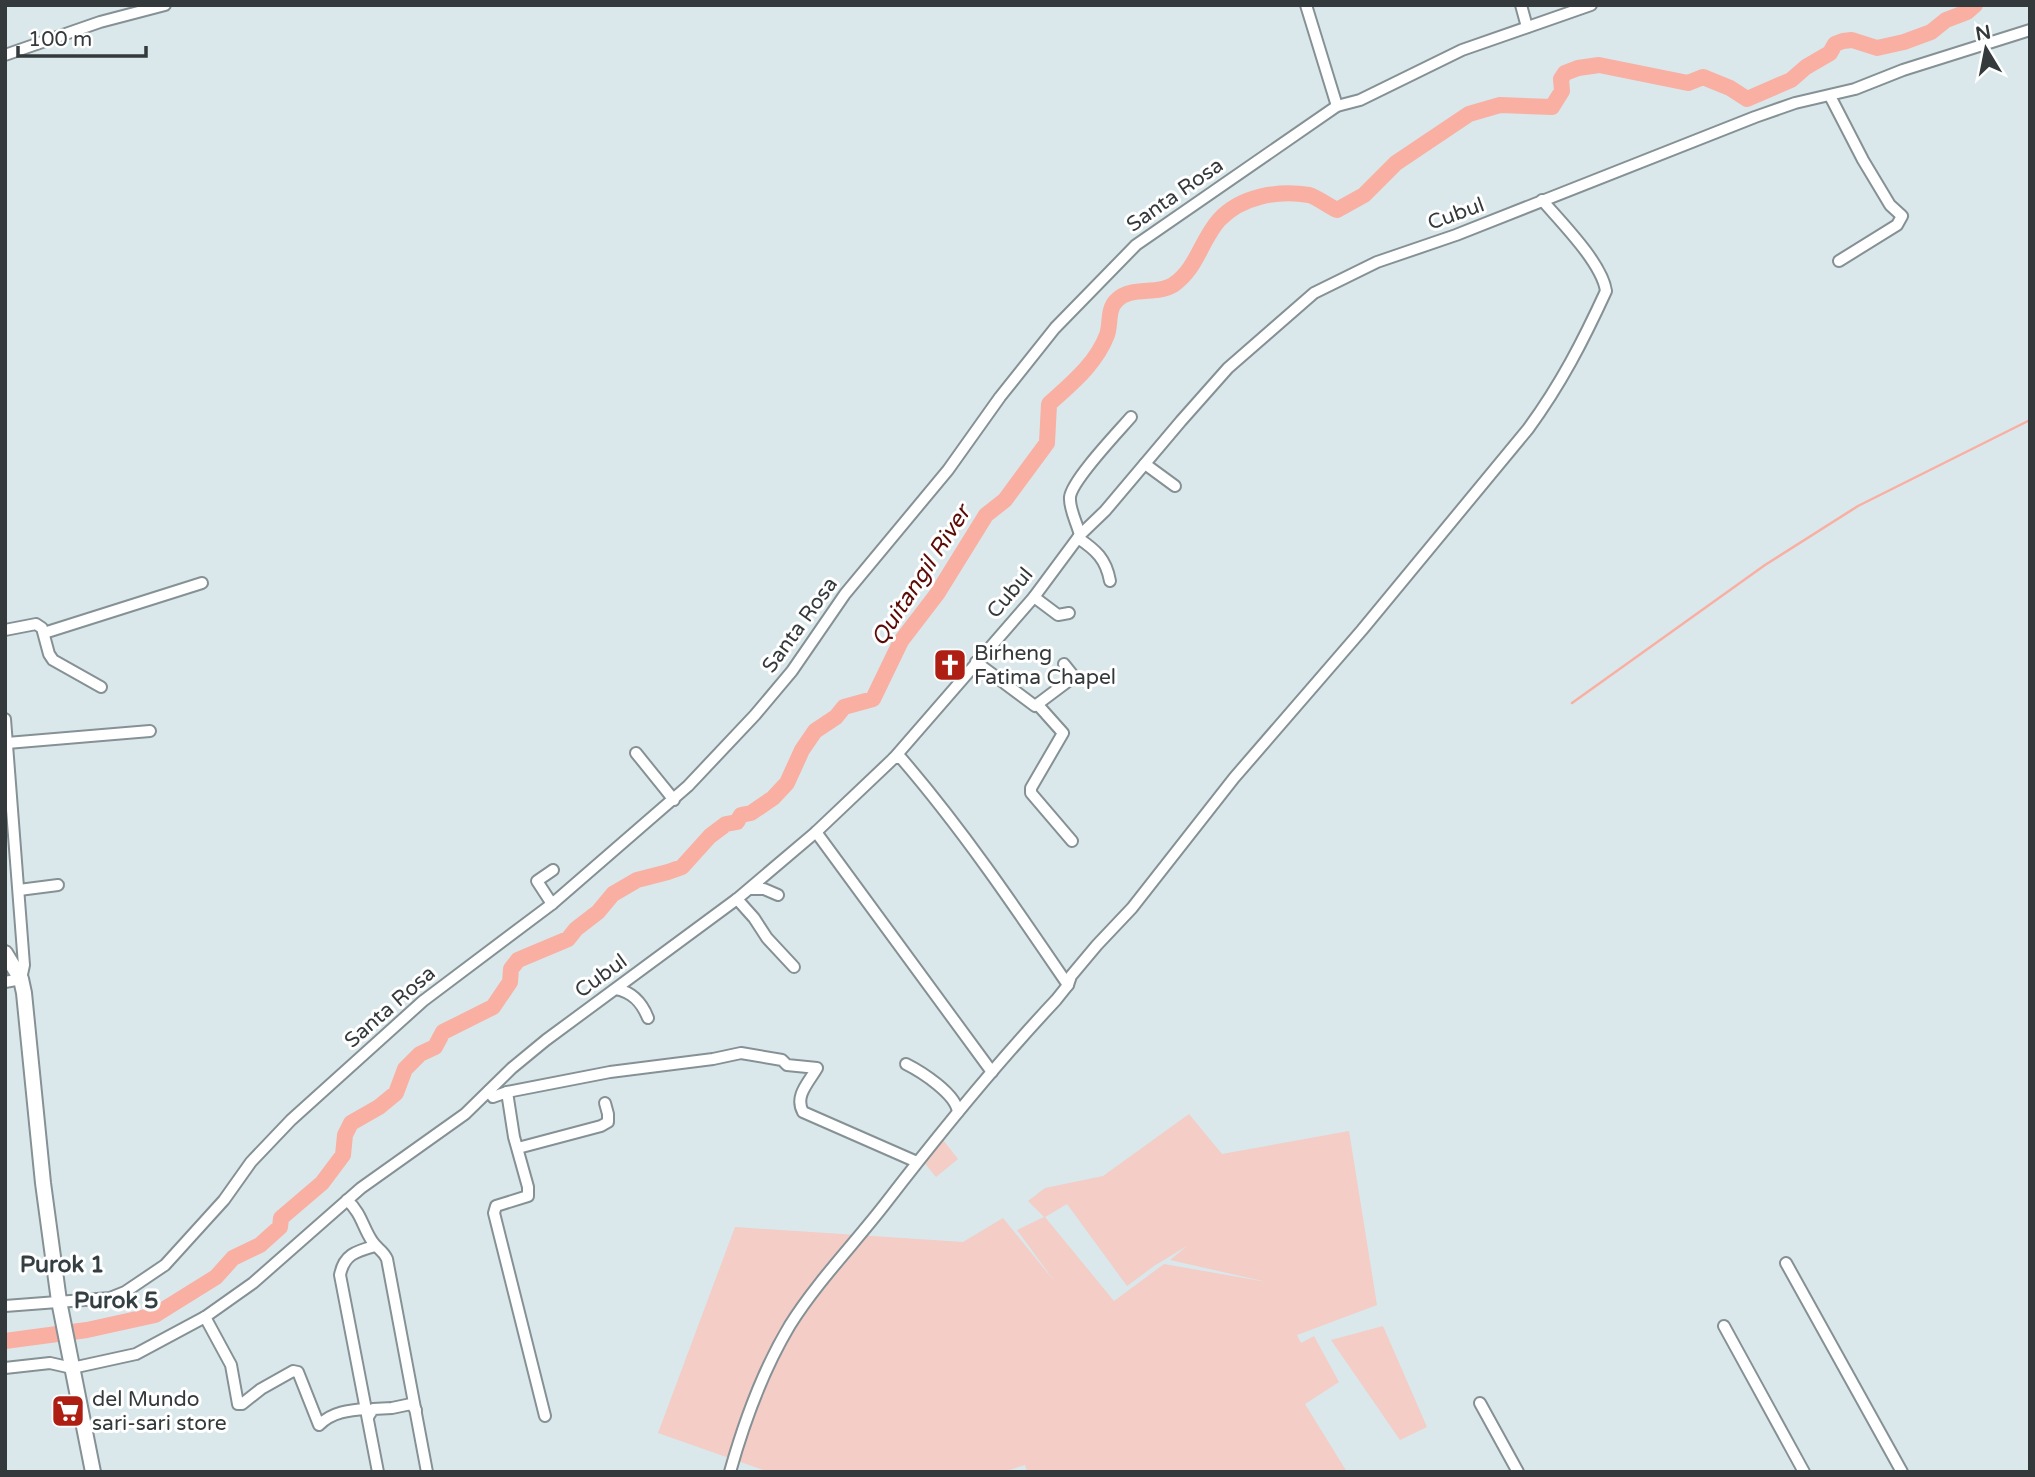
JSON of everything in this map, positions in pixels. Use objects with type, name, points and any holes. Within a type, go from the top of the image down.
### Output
[{"type":"main road","points":[[5,953],[21,979],[24,993],[43,1183],[59,1301],[93,1472]]},
{"type":"street","points":[[5,55],[100,22],[165,5]]},
{"type":"street","points":[[1306,5],[1337,106]]},
{"type":"street","points":[[1521,5],[1527,27]]},
{"type":"street","name":"Santa Rosa","points":[[5,1306],[110,1298],[125,1292],[165,1265],[224,1200],[251,1162],[291,1120],[423,1001],[552,904],[674,800],[755,715],[792,671],[845,594],[948,470],[1000,397],[1055,328],[1136,245],[1337,106],[1360,100],[1462,50],[1591,5]]},
{"type":"street","name":"Cubul","points":[[5,1368],[50,1363],[71,1364],[136,1354],[205,1317],[253,1283],[347,1200],[418,1145],[465,1114],[512,1068],[546,1041],[737,899],[816,832],[894,758],[1034,597],[1079,536],[1105,511],[1228,368],[1314,293],[1377,262],[1457,235],[1755,117],[1795,103],[1855,89],[1903,70],[2030,30]]},
{"type":"street","points":[[1829,96],[1890,205],[1902,216],[1897,225],[1839,261]]},
{"type":"street","points":[[730,1472],[752,1406],[790,1326],[816,1289],[958,1112],[1068,985],[1071,976],[1097,945],[1132,908],[1234,778],[1362,630],[1553,395],[1574,359],[1606,291],[1604,280],[1578,242],[1542,200]]},
{"type":"street","points":[[1110,581],[1107,567],[1099,553],[1079,536],[1070,500],[1072,490],[1131,417]]},
{"type":"street","points":[[1145,464],[1175,486]]},
{"type":"street","points":[[44,633],[202,583]]},
{"type":"street","points":[[1034,597],[1058,615],[1069,612]]},
{"type":"street","points":[[5,630],[36,624],[44,633],[53,660],[101,687]]},
{"type":"street","points":[[976,662],[1031,704],[1038,705],[1063,733],[1031,788],[1031,793],[1072,841]]},
{"type":"street","points":[[1038,705],[1071,679],[1072,674],[1063,664]]},
{"type":"street","points":[[5,719],[24,965],[21,979],[5,982]]},
{"type":"street","points":[[7,743],[150,731]]},
{"type":"street","points":[[636,753],[674,800]]},
{"type":"street","points":[[894,758],[901,758],[946,810],[1068,985]]},
{"type":"street","points":[[816,832],[992,1072]]},
{"type":"street","points":[[552,904],[537,881],[553,870]]},
{"type":"street","points":[[19,890],[58,885]]},
{"type":"street","points":[[750,888],[764,889],[778,895]]},
{"type":"street","points":[[737,899],[794,967]]},
{"type":"street","points":[[616,989],[627,991],[634,996],[648,1018]]},
{"type":"street","points":[[489,1091],[493,1097],[610,1072],[741,1053],[782,1060],[787,1065],[817,1068],[799,1097],[803,1112],[917,1162]]},
{"type":"street","points":[[906,1063],[942,1088],[957,1105],[958,1112]]},
{"type":"street","points":[[507,1092],[528,1196],[496,1206],[494,1213],[545,1416]]},
{"type":"street","points":[[518,1148],[601,1126],[608,1122],[605,1103]]},
{"type":"street","points":[[347,1200],[361,1216],[375,1246],[384,1250],[428,1472]]},
{"type":"street","points":[[375,1246],[346,1258],[341,1275],[378,1472]]},
{"type":"street","points":[[1786,1263],[1902,1472]]},
{"type":"street","points":[[205,1317],[231,1366],[238,1404],[293,1371],[298,1372],[302,1379],[318,1425],[327,1418],[348,1410],[367,1413],[373,1409],[411,1404],[416,1409]]},
{"type":"street","points":[[1724,1326],[1804,1472]]},
{"type":"street","points":[[1480,1404],[1518,1472]]},
{"type":"shaded area","points":[[1189,1114],[1222,1154],[1349,1131],[1377,1305],[1297,1335],[1301,1343],[1314,1336],[1339,1382],[1305,1404],[1347,1472],[1027,1472],[1025,1465],[1003,1472],[769,1472],[658,1433],[735,1227],[963,1242],[1003,1218],[1055,1282],[1017,1230],[1044,1217],[1028,1201],[1045,1188],[1103,1176]],"holes":[[[1067,1204],[1127,1286],[1187,1246],[1170,1260],[1267,1282],[1164,1264],[1114,1301],[1045,1217]]]},
{"type":"shaded area","points":[[940,1136],[958,1159],[936,1177],[921,1159]]},
{"type":"shaded area","points":[[1383,1326],[1427,1427],[1400,1440],[1331,1340]]},
{"type":"waterway","name":"Quitangil River","points":[[5,1341],[87,1330],[155,1315],[216,1277],[233,1258],[260,1245],[280,1227],[281,1218],[322,1183],[343,1155],[345,1135],[351,1123],[379,1107],[396,1093],[405,1069],[420,1054],[435,1047],[443,1032],[493,1007],[510,982],[511,969],[518,960],[568,939],[598,912],[613,894],[637,880],[682,867],[710,836],[773,798],[787,783],[802,750],[815,731],[836,717],[844,707],[873,699],[901,641],[937,594],[986,515],[1005,500],[1047,443],[1049,404],[1082,373],[1096,355],[1107,335],[1110,312],[1117,300],[1129,293],[1159,290],[1173,285],[1188,271],[1219,220],[1238,205],[1249,200],[1285,193],[1309,195],[1337,210],[1364,195],[1396,163],[1469,114],[1500,105],[1552,107],[1562,91],[1561,79],[1565,73],[1578,68],[1599,65],[1688,83],[1703,77],[1730,88],[1747,99],[1791,80],[1806,67],[1830,53],[1835,44],[1852,40],[1877,48],[1904,42],[1931,32],[1946,20],[1967,12],[1975,5]]},
{"type":"waterway","points":[[1572,703],[1765,565],[1858,506],[2030,420]]},
{"type":"place","name":"Birheng Fatima Chapel","points":[[950,665]]},
{"type":"place","name":"del Mundo sari-sari store","points":[[68,1411]]},
{"type":"district","name":"Purok 1","points":[[62,1265]]},
{"type":"district","name":"Purok 5","points":[[116,1301]]}]
